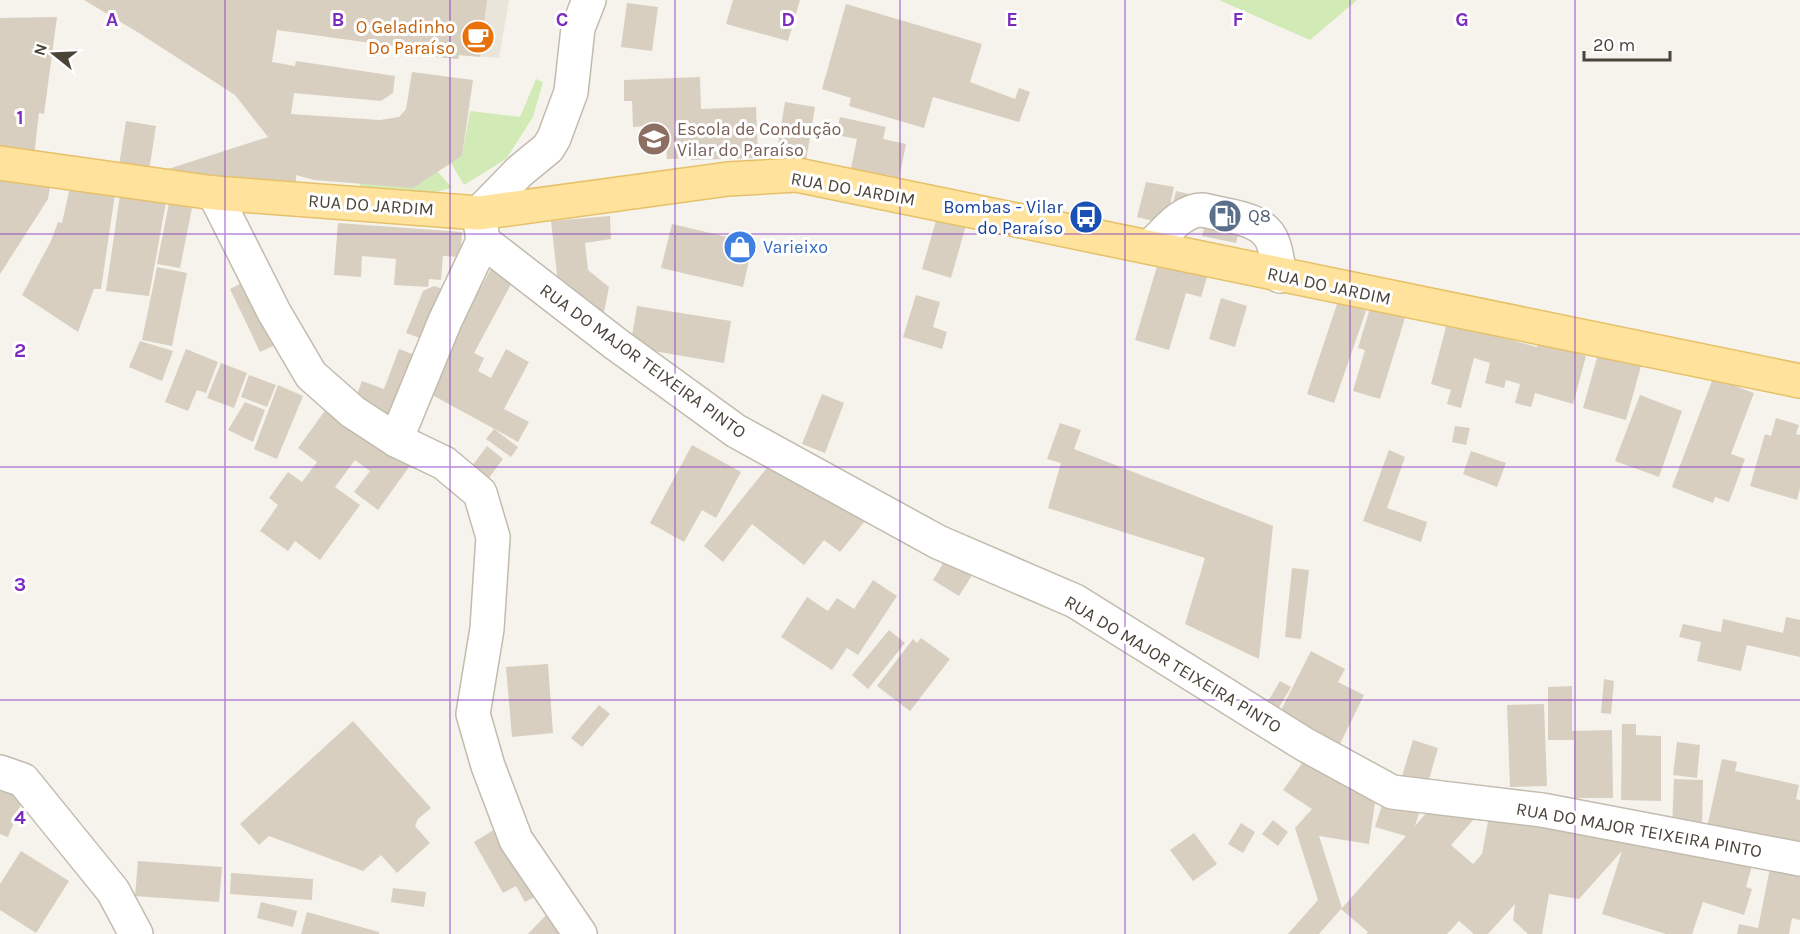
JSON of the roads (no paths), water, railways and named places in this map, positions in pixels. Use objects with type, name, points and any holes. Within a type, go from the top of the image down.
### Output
[{"type":"main road","name":"RUA DO JARDIM","points":[[0,163],[481,227],[728,179],[797,175],[1800,381]]},
{"type":"street","points":[[396,440],[481,227],[520,171],[548,148],[554,138],[572,92],[578,28],[589,0]]},
{"type":"street","points":[[214,193],[274,312],[311,375],[353,412],[396,440],[444,463],[480,493],[493,537],[487,629],[473,714],[488,766],[516,840],[580,934]]},
{"type":"street","points":[[1150,247],[1186,213],[1203,210],[1257,223],[1267,231],[1273,241],[1280,276]]},
{"type":"street","name":"RUA DO MAJOR TEIXEIRA PINTO","points":[[481,227],[616,344],[736,431],[938,542],[1075,601],[1304,744],[1392,792],[1542,810],[1800,860]]},
{"type":"street","points":[[0,772],[23,780],[113,891],[136,934]]},
{"type":"place","name":"O Geladinho Do Paraíso","points":[[478,37]]},
{"type":"place","name":"Escola de Condução Vilar do Paraíso","points":[[654,139]]},
{"type":"place","name":"Q8","points":[[1225,216]]},
{"type":"place","name":"Bombas - Vilar do Paraíso","points":[[1086,217]]},
{"type":"place","name":"Varieixo","points":[[740,247]]}]
